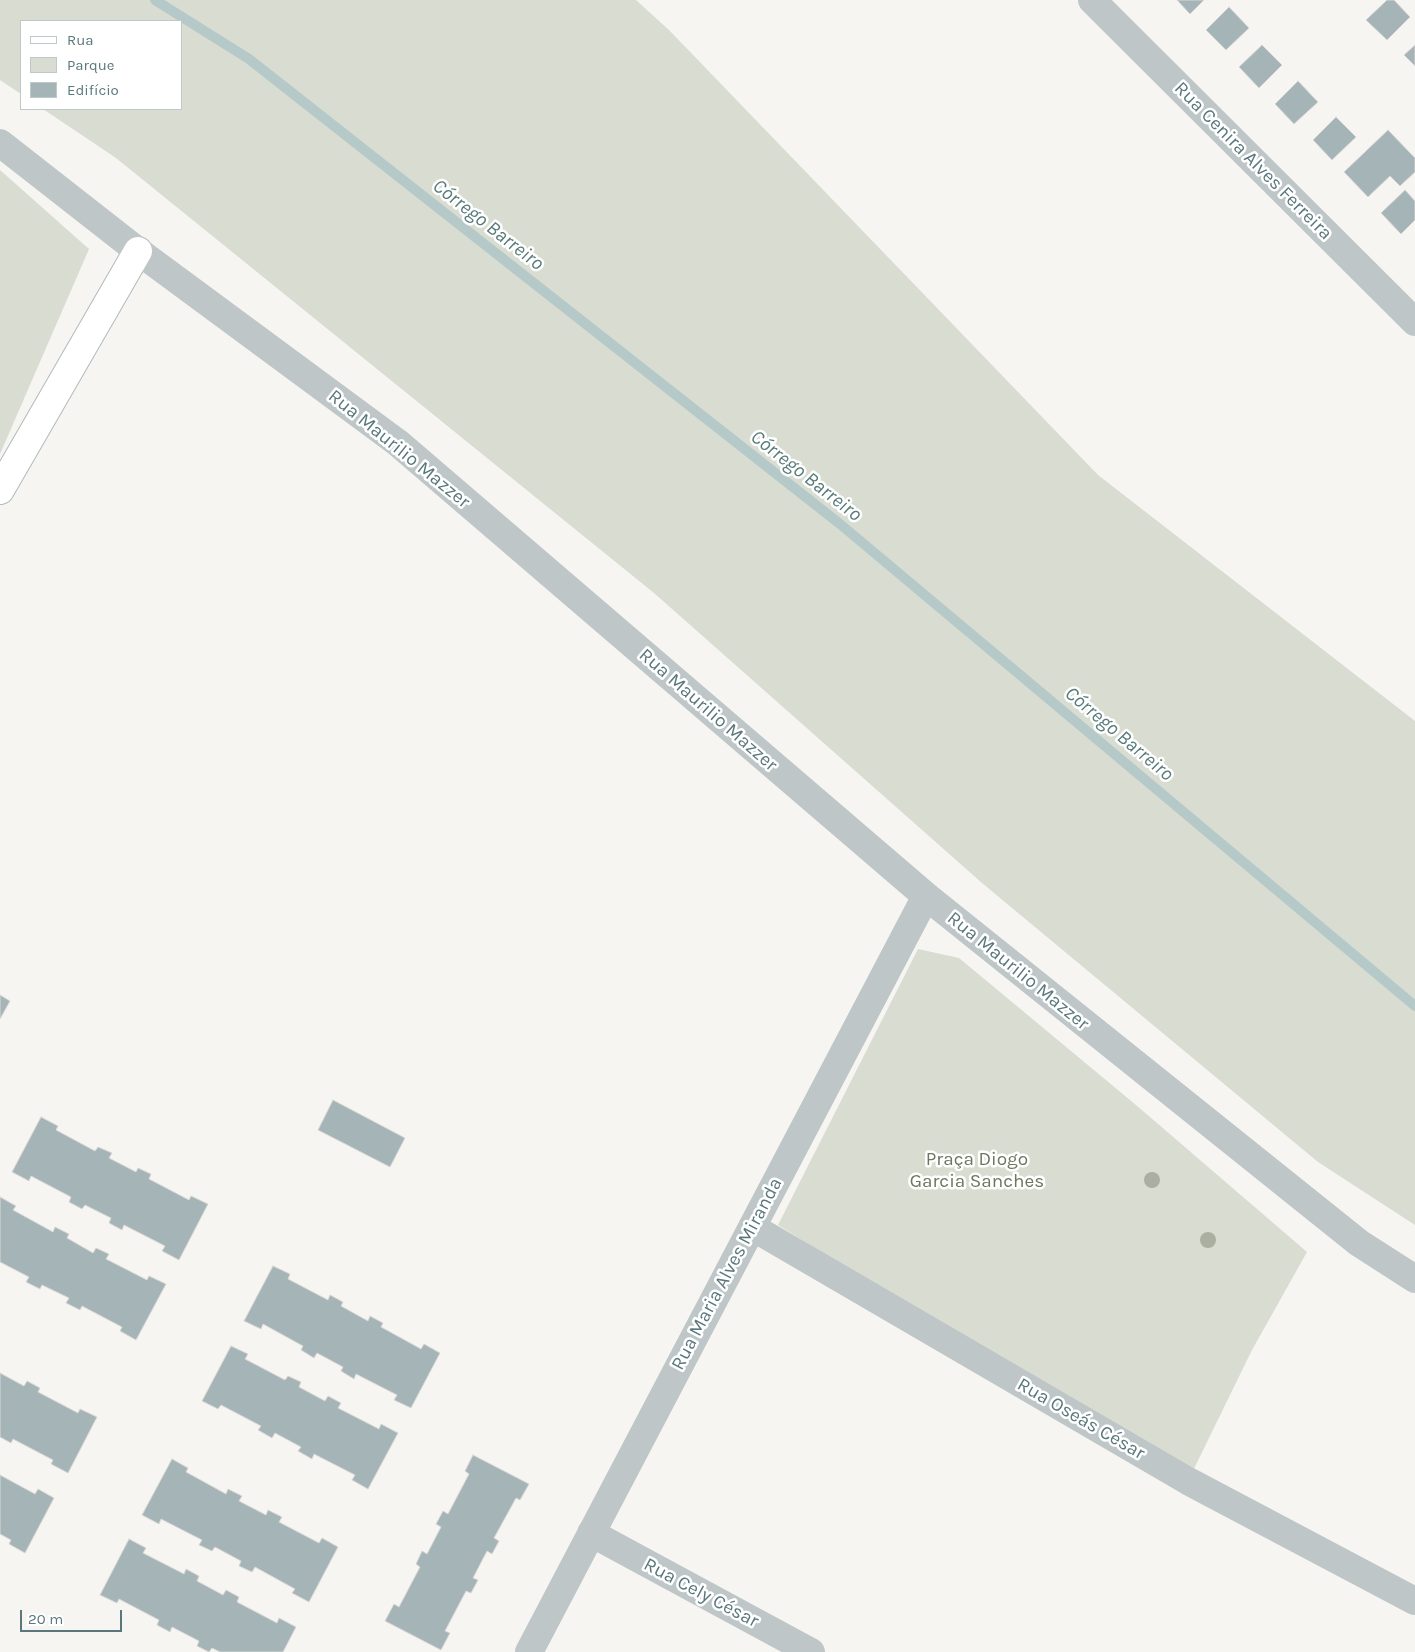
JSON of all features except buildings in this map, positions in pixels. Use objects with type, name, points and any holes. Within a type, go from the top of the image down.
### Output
[{"type":"main road","points":[[0,490],[138,251]]},
{"type":"street","name":"Rua Cenira Alves Ferreira","points":[[1092,0],[1415,322]]},
{"type":"street","name":"Rua Maurilio Mazzer","points":[[0,143],[138,251],[398,443],[926,896],[1358,1244],[1415,1279]]},
{"type":"street","name":"Rua Maria Alves Miranda","points":[[529,1652],[926,896]]},
{"type":"street","name":"Rua Oseás César","points":[[752,1227],[1188,1481],[1415,1601]]},
{"type":"street","name":"Rua Cely César","points":[[591,1533],[812,1652]]},
{"type":"green space","points":[[0,0],[636,0],[669,30],[1098,475],[1415,721],[1415,1225],[1318,1162],[982,883],[654,593],[116,158],[44,110],[182,110],[182,20],[20,20],[20,93],[0,80]]},
{"type":"green space","points":[[0,170],[89,249],[0,454]]},
{"type":"green space","name":"Praça Diogo Garcia Sanches","points":[[918,949],[959,958],[1136,1105],[1307,1252],[1252,1350],[1188,1481],[778,1225]]},
{"type":"waterway","name":"Córrego Barreiro","points":[[155,0],[249,59],[840,524],[1415,1006]]}]
